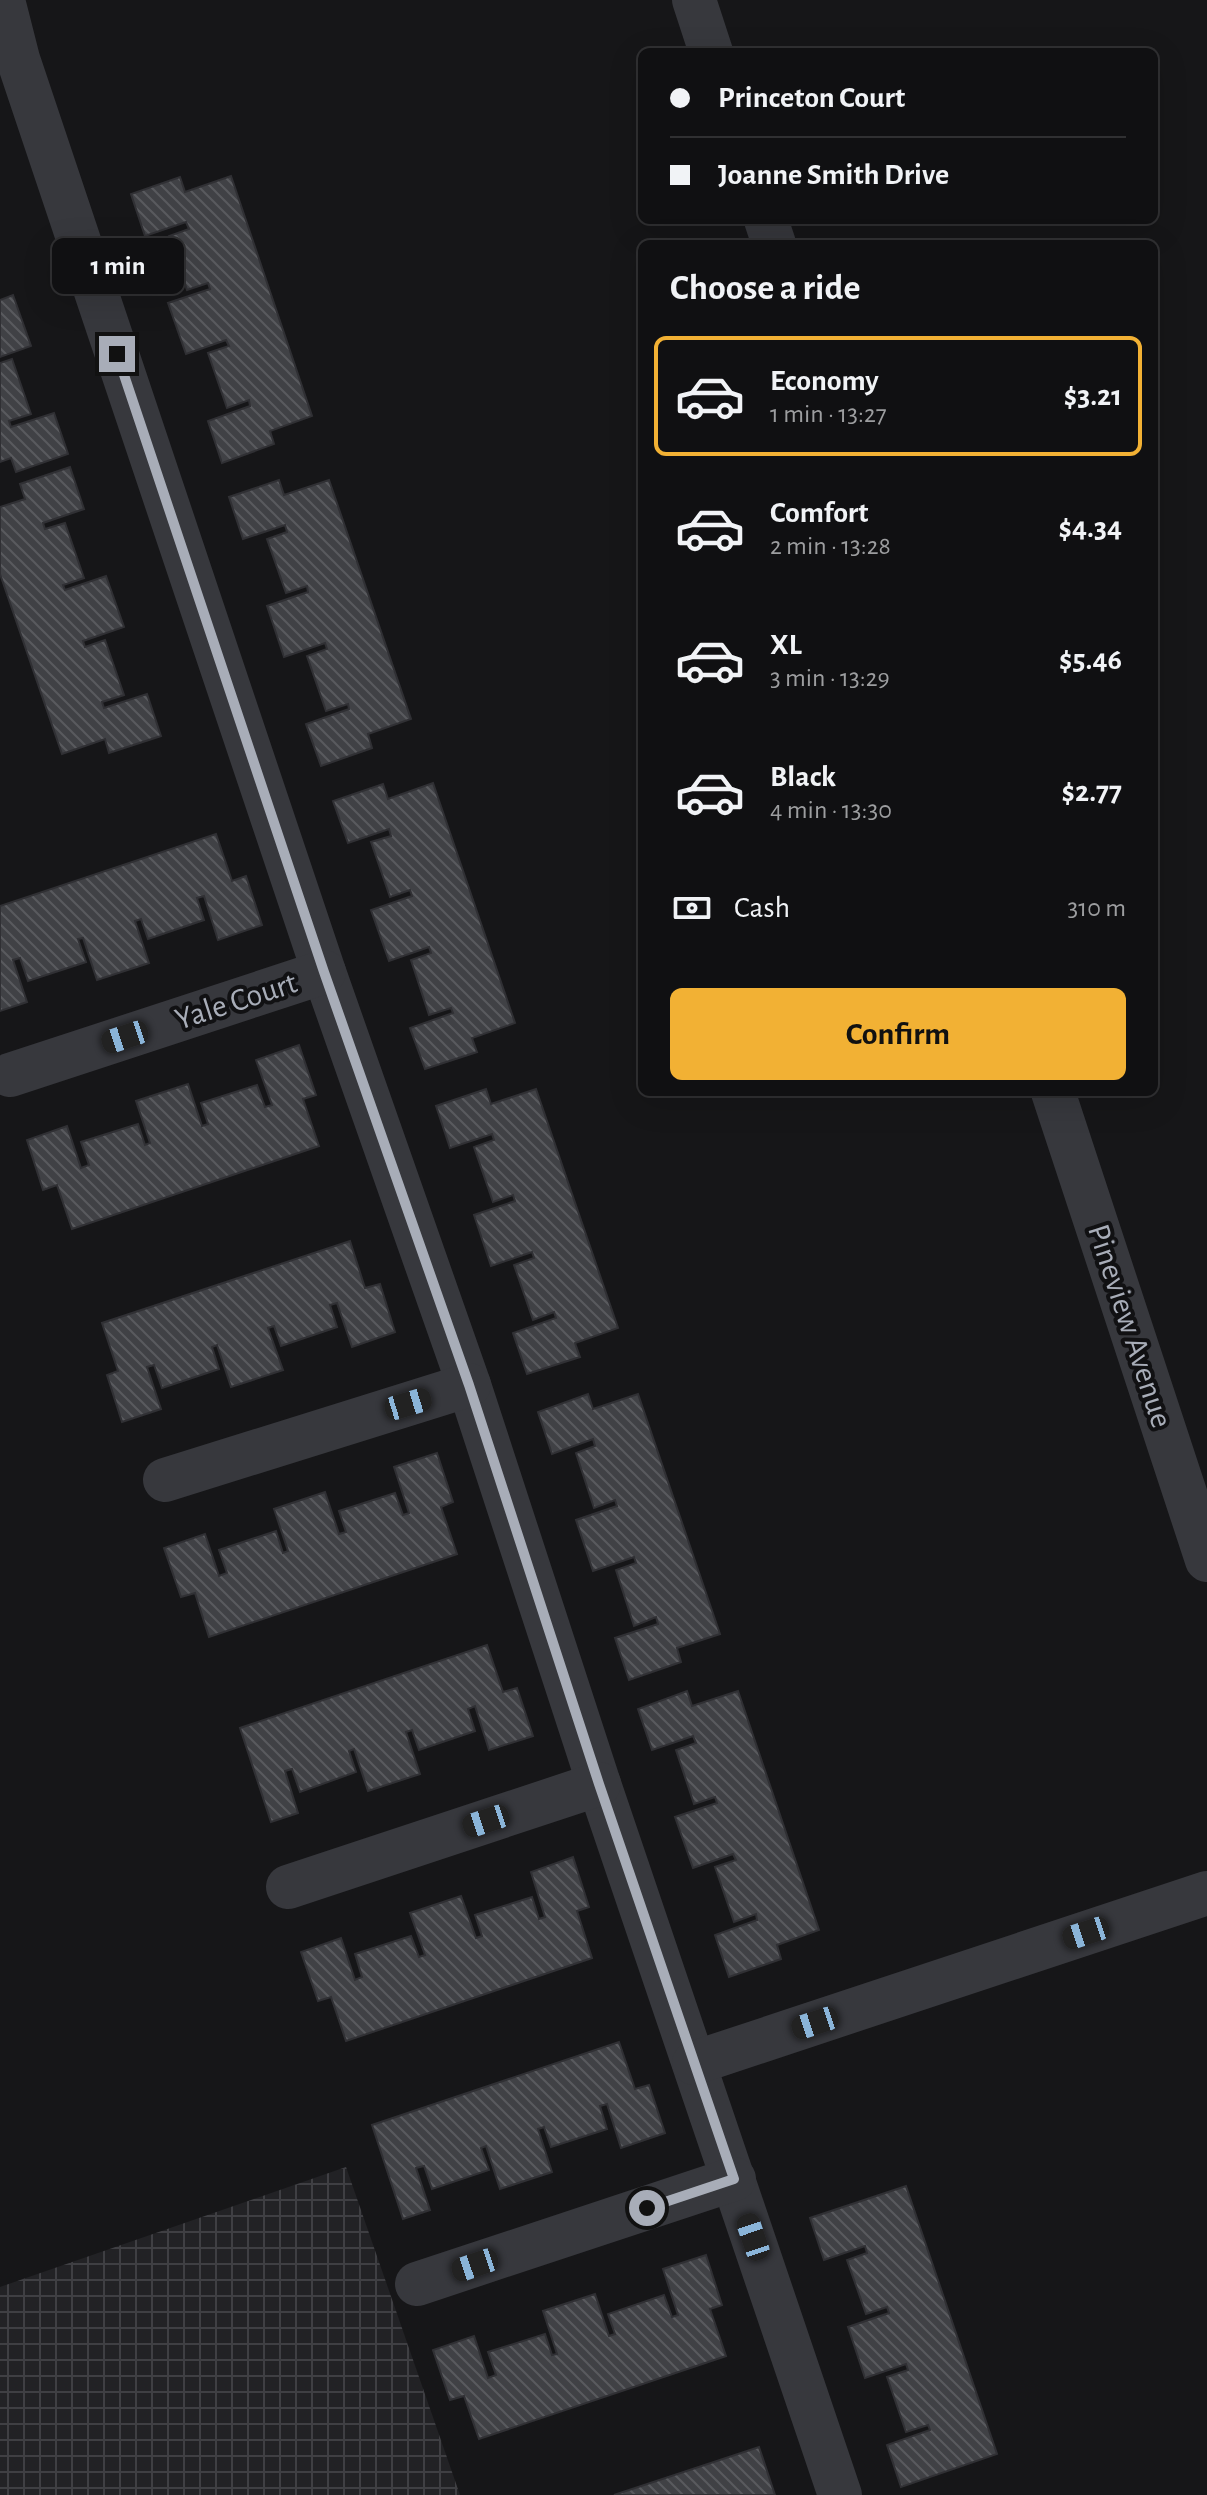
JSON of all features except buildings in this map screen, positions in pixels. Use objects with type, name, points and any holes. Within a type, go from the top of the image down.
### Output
[{"type":"street","points":[[3,0],[18,59],[324,972],[469,1385],[599,1784],[840,2495]]},
{"type":"street","points":[[694,0],[710,48]]},
{"type":"street","name":"Yale Court","points":[[10,1075],[324,972]]},
{"type":"street","name":"Pineview Avenue","points":[[1054,1096],[1207,1560]]},
{"type":"street","points":[[165,1480],[469,1385]]},
{"type":"street","points":[[288,1887],[599,1784]]},
{"type":"street","points":[[694,2063],[1207,1893]]},
{"type":"street","points":[[417,2284],[734,2179]]},
{"type":"shaded area","points":[[346,2167],[460,2495],[0,2495],[0,2287]]},
{"type":"route","points":[[117,354],[324,972],[469,1385],[599,1784],[734,2179],[647,2208]]}]
